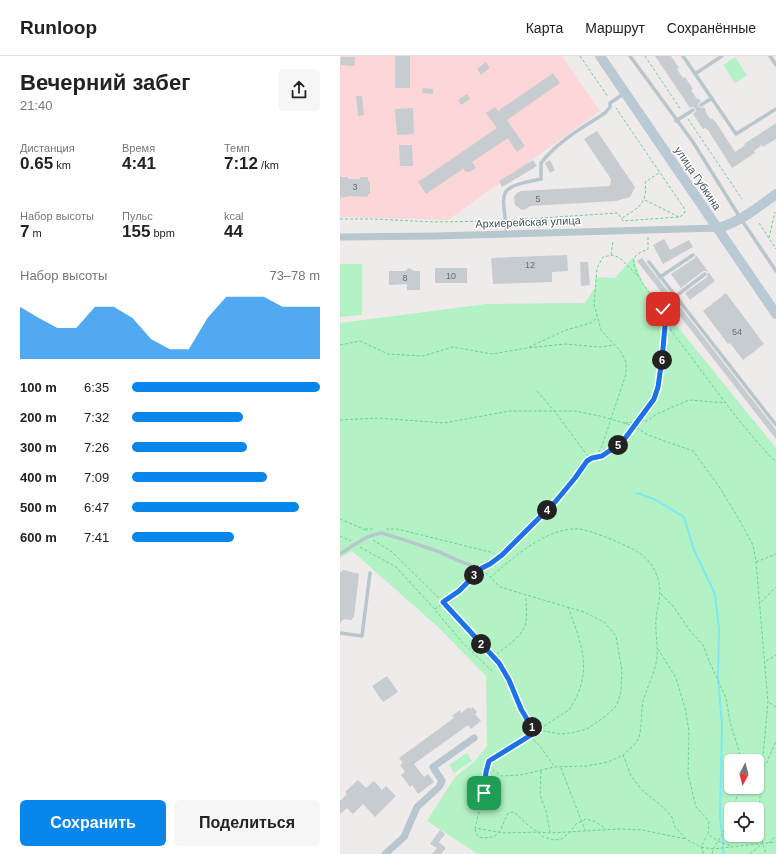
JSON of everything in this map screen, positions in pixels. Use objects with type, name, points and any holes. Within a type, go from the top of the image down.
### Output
[{"type":"main road","name":"улица Губкина","points":[[600,56],[776,314]]},
{"type":"main road","points":[[718,228],[741,219],[776,194]]},
{"type":"street","name":"Архиерейская улица","points":[[340,237],[718,228]]},
{"type":"street","points":[[385,854],[404,836],[417,807],[439,787],[442,781],[433,767],[474,738]]},
{"type":"lane","points":[[630,56],[692,142],[776,271]]},
{"type":"lane","points":[[683,56],[736,134],[776,109]]},
{"type":"lane","points":[[695,74],[722,56]]},
{"type":"lane","points":[[770,56],[776,65]]},
{"type":"lane","points":[[507,234],[503,200],[504,193],[507,188],[541,179],[541,163],[550,151],[565,139],[605,113],[610,108],[610,103],[626,93]]},
{"type":"lane","points":[[701,105],[712,98]]},
{"type":"lane","points":[[676,121],[693,110]]},
{"type":"lane","points":[[660,277],[693,255]]},
{"type":"lane","points":[[649,262],[776,424]]},
{"type":"lane","points":[[676,296],[705,274]]},
{"type":"lane","points":[[340,554],[374,534],[382,533],[432,549],[482,568],[502,555],[556,501],[575,478]]},
{"type":"lane","points":[[340,633],[362,636],[370,573]]},
{"type":"path","points":[[340,218],[434,222],[506,220],[618,213],[623,221],[679,217],[683,215],[685,212],[684,208],[580,56]]},
{"type":"path","points":[[645,56],[742,198]]},
{"type":"path","points":[[622,218],[638,208],[644,200],[646,190],[645,182],[660,173]]},
{"type":"path","points":[[644,200],[679,217]]},
{"type":"path","points":[[769,239],[775,212]]},
{"type":"path","points":[[759,223],[776,249]]},
{"type":"path","points":[[640,278],[634,265],[634,258],[638,254],[648,249],[648,236]]},
{"type":"path","points":[[611,256],[613,241]]},
{"type":"path","points":[[596,457],[602,446],[626,374],[626,362],[621,352],[601,330],[594,304],[597,268],[603,257],[611,256],[620,258],[640,278],[666,315],[672,332],[760,446],[776,462]]},
{"type":"path","points":[[575,478],[587,461],[602,456],[618,445],[626,437],[654,399],[658,387],[662,359],[666,315]]},
{"type":"path","points":[[527,348],[566,330],[591,323],[598,318]]},
{"type":"path","points":[[340,345],[360,341],[388,354],[423,356],[453,347],[492,354],[565,344],[600,346],[614,345]]},
{"type":"path","points":[[537,391],[555,412],[590,459]]},
{"type":"path","points":[[624,423],[647,421],[657,414],[689,400],[727,403]]},
{"type":"path","points":[[340,420],[378,418],[444,423],[510,411],[574,411],[600,416],[634,426],[648,435],[693,451],[720,488],[753,545],[766,661],[768,702],[763,754]]},
{"type":"path","points":[[340,519],[374,534]]},
{"type":"path","points":[[365,529],[378,529]]},
{"type":"path","points":[[384,529],[397,529],[502,555]]},
{"type":"path","points":[[488,767],[502,776],[521,775],[554,767],[587,766],[608,762],[622,755],[639,738],[643,701],[653,672],[658,648],[656,620],[661,593],[653,566],[647,558],[633,548],[614,540],[579,529],[566,530],[545,538],[515,556],[490,578]]},
{"type":"path","points":[[340,536],[396,567],[435,608],[462,642],[493,672]]},
{"type":"path","points":[[368,537],[392,552],[443,602],[499,663],[509,680],[524,715],[531,726],[539,730],[560,734],[587,729],[606,716],[617,705],[621,691],[622,670],[616,636],[604,622],[584,612],[526,596],[500,587],[482,568],[459,591],[443,602],[435,608]]},
{"type":"path","points":[[756,562],[776,554]]},
{"type":"path","points":[[760,602],[776,587]]},
{"type":"path","points":[[661,593],[673,606],[690,631],[703,645],[726,698],[730,722],[739,754]]},
{"type":"path","points":[[493,657],[510,644],[524,630],[526,623],[526,596]]},
{"type":"path","points":[[568,607],[579,638],[585,666],[576,701],[569,710],[489,761],[484,793],[475,828],[478,837],[487,839],[494,836],[501,830],[508,812],[514,812],[542,837],[554,840],[562,839],[576,824],[581,820],[586,819],[596,822],[607,830]]},
{"type":"path","points":[[658,648],[676,678],[685,708],[689,731],[688,774],[696,807],[709,821],[708,834],[701,848]]},
{"type":"path","points":[[766,661],[776,655]]},
{"type":"path","points":[[768,702],[776,707]]},
{"type":"path","points":[[530,736],[540,746],[554,767]]},
{"type":"path","points":[[764,766],[776,741]]},
{"type":"path","points":[[622,755],[631,776],[642,790],[664,807],[672,817],[675,827],[686,839],[701,848],[713,849],[776,842]]},
{"type":"path","points":[[560,767],[585,830]]},
{"type":"path","points":[[541,771],[540,795],[546,811],[550,833]]},
{"type":"path","points":[[760,794],[758,827],[766,854]]},
{"type":"path","points":[[475,828],[504,834],[538,832],[550,833],[585,830],[642,830],[686,839]]},
{"type":"path","points":[[712,854],[713,849],[724,831]]},
{"type":"path","points":[[708,834],[718,841],[732,846]]},
{"type":"path","points":[[769,843],[776,836]]},
{"type":"path","points":[[750,854],[762,844]]},
{"type":"path","points":[[701,848],[704,854]]},
{"type":"shaded area","points":[[340,56],[562,56],[600,111],[448,220],[340,217]]},
{"type":"green space","points":[[735,57],[747,75],[735,83],[723,65]]},
{"type":"green space","points":[[633,257],[643,284],[776,448],[776,854],[478,854],[427,821],[455,777],[474,762],[487,746],[486,676],[438,627],[352,551],[340,558],[340,323],[486,304],[585,303],[596,286],[595,277],[615,278]]},
{"type":"green space","points":[[340,264],[362,264],[362,315],[340,317]]},
{"type":"green space","points":[[467,753],[472,761],[454,773],[449,765]]},
{"type":"building","points":[[395,56],[410,56],[410,88],[395,88]]},
{"type":"building","points":[[655,56],[671,56],[679,68],[677,69],[683,78],[685,77],[693,89],[691,90],[697,99],[698,98],[701,101],[698,104],[699,107],[704,107],[711,120],[712,118],[717,124],[735,152],[745,145],[744,144],[776,123],[776,139],[763,147],[762,145],[754,151],[755,153],[732,168],[708,130],[705,128],[703,129],[693,114],[696,111],[695,108],[690,108]]},
{"type":"building","points":[[341,57],[355,57],[354,66],[340,65]]},
{"type":"building","points":[[486,62],[490,68],[481,75],[477,69]]},
{"type":"building","points":[[553,73],[560,83],[507,120],[525,146],[517,152],[508,138],[472,162],[476,168],[469,172],[463,169],[426,194],[418,182],[497,128],[486,113],[495,107],[498,111]]},
{"type":"building","points":[[423,88],[433,89],[433,94],[422,93]]},
{"type":"building","points":[[467,94],[470,99],[461,105],[458,100]]},
{"type":"building","points":[[356,96],[362,96],[364,115],[358,116]]},
{"type":"building","points":[[413,108],[414,134],[397,135],[395,109]]},
{"type":"building","points":[[597,131],[635,187],[630,197],[616,201],[530,206],[522,210],[515,205],[514,197],[521,191],[610,186],[611,179],[584,139]]},
{"type":"building","points":[[399,145],[412,145],[413,166],[400,166]]},
{"type":"building","points":[[533,160],[537,166],[502,187],[499,181]]},
{"type":"building","points":[[550,160],[555,170],[550,173],[545,163]]},
{"type":"building","points":[[340,177],[360,179],[360,177],[368,177],[368,181],[370,181],[370,194],[368,194],[368,197],[351,196],[340,198]]},
{"type":"building","points":[[664,239],[670,250],[689,240],[693,247],[663,264],[653,245]]},
{"type":"building","points":[[567,255],[568,271],[552,272],[552,282],[493,284],[491,258]]},
{"type":"building","points":[[696,255],[715,281],[690,300],[685,293],[707,277],[708,272],[703,271],[681,288],[671,274],[695,258]]},
{"type":"building","points":[[642,258],[776,430],[776,439],[637,261]]},
{"type":"building","points":[[580,262],[588,262],[590,285],[581,286]]},
{"type":"building","points":[[409,268],[414,271],[420,271],[420,290],[407,290],[407,284],[389,285],[389,271],[405,271]]},
{"type":"building","points":[[435,268],[467,268],[467,283],[435,283]]},
{"type":"building","points":[[726,293],[764,344],[743,360],[730,343],[728,344],[703,311]]},
{"type":"building","points":[[343,570],[359,574],[354,617],[351,620],[344,619],[340,623],[340,573]]},
{"type":"building","points":[[387,676],[398,692],[383,702],[372,686]]},
{"type":"building","points":[[469,707],[470,709],[473,707],[477,712],[475,714],[481,721],[471,729],[468,725],[414,764],[424,777],[428,774],[434,782],[418,794],[412,785],[410,787],[401,775],[405,772],[400,765],[403,763],[399,758],[454,718],[452,716],[460,710],[461,713]]},
{"type":"building","points":[[358,780],[366,788],[374,781],[382,790],[386,786],[396,796],[375,817],[363,804],[353,814],[347,808],[340,814],[340,801],[347,794],[345,792]]},
{"type":"building","points":[[440,830],[445,834],[439,842],[446,848],[441,854],[432,854],[437,848],[430,844]]},
{"type":"waterway","points":[[637,493],[654,499],[684,517],[694,550],[715,594],[719,629],[718,678],[722,725],[720,816],[724,854]]},
{"type":"route","points":[[484,793],[486,772],[489,761],[539,730],[531,726],[521,709],[509,680],[499,663],[443,602],[459,591],[482,568],[502,555],[556,501],[587,461],[592,458],[602,456],[618,445],[626,437],[654,399],[658,387],[666,315],[663,309]]}]
